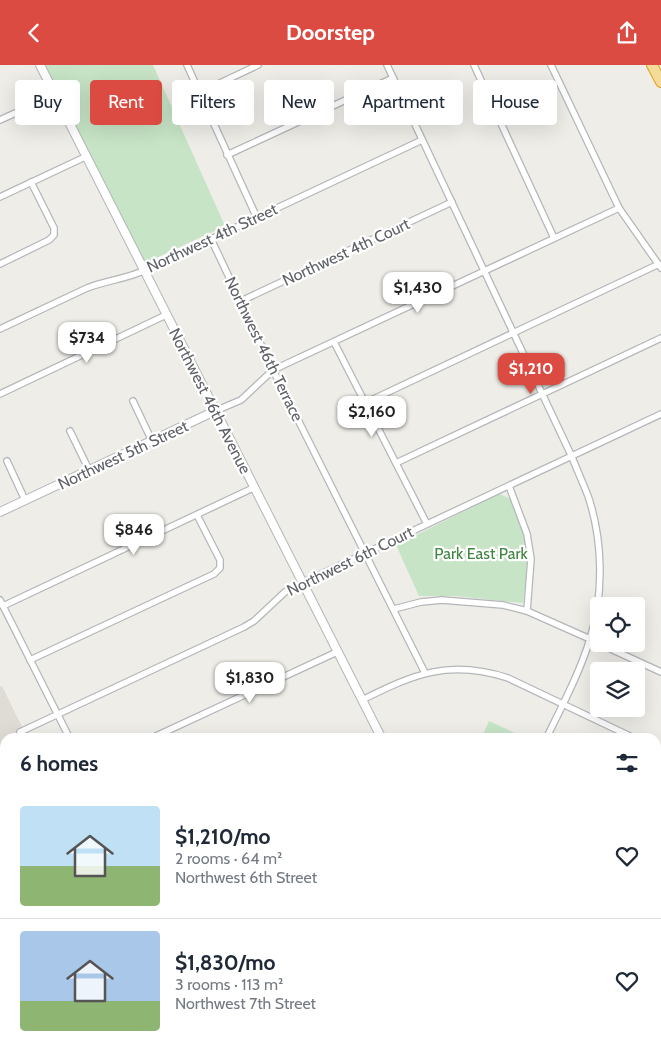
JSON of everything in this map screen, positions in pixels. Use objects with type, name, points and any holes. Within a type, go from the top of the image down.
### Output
[{"type":"highway","points":[[652,65],[661,82]]},
{"type":"street","name":"Northwest 46th Avenue","points":[[40,65],[48,80]]},
{"type":"street","points":[[187,65],[193,80]]},
{"type":"street","points":[[226,80],[258,65]]},
{"type":"street","points":[[387,65],[572,457],[588,497],[598,548],[600,583],[598,597]]},
{"type":"street","points":[[474,65],[554,238]]},
{"type":"street","points":[[365,403],[660,266],[619,208],[550,65]]},
{"type":"street","points":[[227,155],[393,78]]},
{"type":"street","points":[[0,120],[15,113]]},
{"type":"street","name":"Northwest 46th Avenue","points":[[70,125],[379,733]]},
{"type":"street","points":[[213,125],[257,217]]},
{"type":"street","name":"Northwest 4th Street","points":[[0,329],[87,288],[123,279],[144,271],[422,140]]},
{"type":"street","points":[[0,197],[85,157]]},
{"type":"street","points":[[0,264],[49,240],[54,235],[54,228],[31,183]]},
{"type":"street","name":"Northwest 4th Court","points":[[241,301],[452,202]]},
{"type":"street","name":"Northwest 5th Street","points":[[0,512],[240,400],[273,370],[619,208]]},
{"type":"street","name":"Northwest 46th Terrace","points":[[211,239],[273,370],[425,673]]},
{"type":"street","points":[[0,394],[166,315]]},
{"type":"street","points":[[396,463],[661,338]]},
{"type":"street","points":[[334,342],[427,524]]},
{"type":"street","points":[[133,401],[152,441]]},
{"type":"street","name":"Northwest 6th Court","points":[[20,733],[244,627],[254,621],[285,592],[302,583],[661,414]]},
{"type":"street","points":[[70,431],[89,471]]},
{"type":"street","points":[[7,461],[25,500]]},
{"type":"street","points":[[510,486],[527,534],[531,559],[527,611]]},
{"type":"street","points":[[3,606],[255,487]]},
{"type":"street","points":[[30,660],[214,574],[220,568],[220,561],[197,515]]},
{"type":"street","points":[[0,599],[67,733]]},
{"type":"street","points":[[394,609],[421,602],[442,600],[503,605],[527,611],[590,639],[549,733]]},
{"type":"street","points":[[163,733],[337,652]]},
{"type":"street","points":[[620,652],[661,670]]},
{"type":"street","points":[[362,700],[398,682],[425,673],[468,669],[490,672],[508,678],[624,733]]},
{"type":"shaded area","points":[[2,686],[25,733],[0,733],[0,687]]},
{"type":"green space","points":[[45,65],[153,65],[160,80],[90,80],[90,125],[162,125],[162,85],[172,107],[172,125],[180,125],[225,226],[143,264],[76,125],[80,125],[80,80],[53,80]]},
{"type":"green space","name":"Park East Park","points":[[499,494],[511,499],[525,538],[528,565],[523,603],[456,596],[419,596],[396,545]]},
{"type":"green space","points":[[489,721],[515,733],[484,733]]}]
